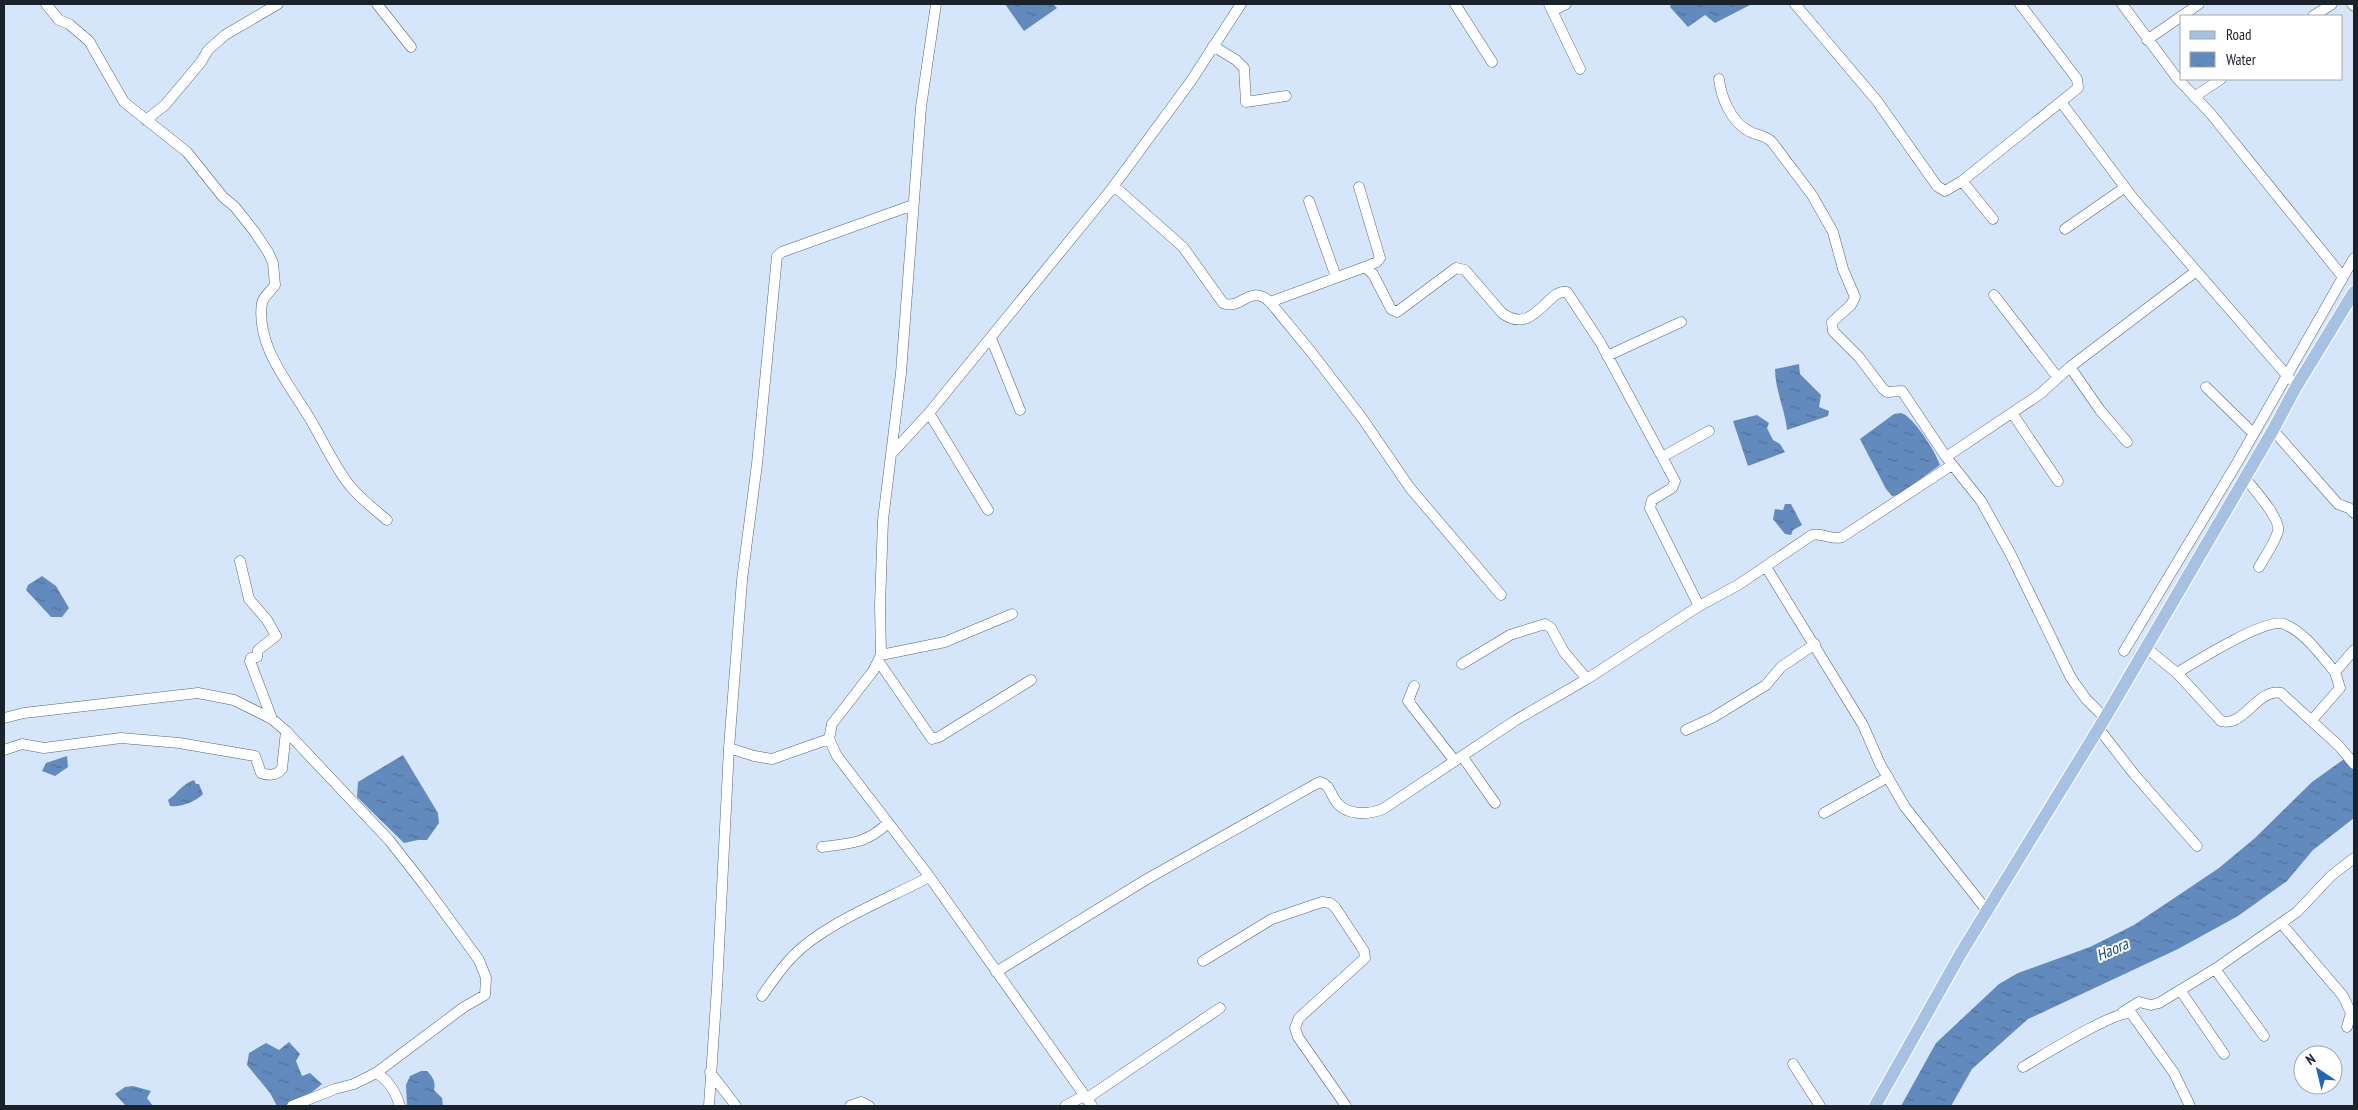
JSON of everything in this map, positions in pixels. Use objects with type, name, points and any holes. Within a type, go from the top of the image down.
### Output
[{"type":"main road","points":[[1874,1106],[1961,953],[1988,912],[2102,723],[2274,430],[2296,386],[2354,292]]},
{"type":"street","points":[[46,4],[60,20],[69,24],[89,41],[124,102],[187,152],[224,197],[235,207],[263,244],[273,262],[275,285],[263,299],[262,309],[268,343],[274,362],[314,426],[325,449],[350,485],[362,499],[387,520]]},
{"type":"street","points":[[146,120],[156,114],[172,97],[216,43],[235,28],[278,4]]},
{"type":"street","points":[[377,4],[411,47]]},
{"type":"street","points":[[936,4],[921,107],[895,437],[883,520],[880,659],[932,739],[939,737],[1031,680]]},
{"type":"street","points":[[893,452],[929,413],[1114,186],[1155,133],[1241,4]]},
{"type":"street","points":[[1455,4],[1492,62]]},
{"type":"street","points":[[1566,4],[1550,7],[1580,69]]},
{"type":"street","points":[[1795,4],[1877,101],[1940,190],[1949,190],[1962,181],[2078,88],[2077,78],[2020,4]]},
{"type":"street","points":[[2122,4],[2147,40],[2194,97],[2211,114],[2308,237],[2343,277]]},
{"type":"street","points":[[2183,15],[2199,4]]},
{"type":"street","points":[[2315,15],[2332,4]]},
{"type":"street","points":[[2147,40],[2180,17]]},
{"type":"street","points":[[1213,46],[1236,60],[1244,68],[1246,102],[1286,96]]},
{"type":"street","points":[[1719,79],[1720,94],[1728,108],[1745,129],[1764,135],[1772,142],[1812,195],[1834,232],[1843,269],[1855,297],[1851,305],[1832,322],[1831,327],[1859,357],[1883,390],[1887,392],[1902,391],[1949,461],[1981,501],[2010,553],[2071,678],[2134,774],[2197,846]]},
{"type":"street","points":[[2194,97],[2220,80]]},
{"type":"street","points":[[2061,102],[2124,188],[2296,386]]},
{"type":"street","points":[[1962,181],[1993,219]]},
{"type":"street","points":[[1114,186],[1183,247],[1223,304],[1230,305],[1258,294],[1263,295],[1270,302],[1356,411],[1410,488],[1502,595]]},
{"type":"street","points":[[1270,302],[1377,262],[1380,258],[1359,187]]},
{"type":"street","points":[[2065,229],[2124,188]]},
{"type":"street","points":[[1309,200],[1336,277]]},
{"type":"street","points":[[709,1106],[729,748],[749,520],[777,256],[913,205]]},
{"type":"street","points":[[2124,651],[2254,433],[2354,258]]},
{"type":"street","points":[[1365,267],[1374,274],[1391,309],[1397,312],[1456,268],[1465,270],[1502,313],[1510,318],[1530,317],[1559,292],[1565,292],[1584,317],[1607,356],[1675,483],[1652,500],[1650,508],[1699,606]]},
{"type":"street","points":[[996,972],[1146,879],[1320,782],[1328,786],[1337,803],[1346,811],[1375,812],[1390,805],[1516,720],[1587,679],[1699,606],[1766,567],[1812,535],[1822,535],[1836,539],[1853,531],[2012,414],[2070,367],[2195,272]]},
{"type":"street","points":[[1994,295],[2058,378]]},
{"type":"street","points":[[1607,356],[1681,322]]},
{"type":"street","points":[[991,338],[1020,410]]},
{"type":"street","points":[[2070,367],[2100,410],[2127,442]]},
{"type":"street","points":[[2206,388],[2254,433]]},
{"type":"street","points":[[929,413],[988,510]]},
{"type":"street","points":[[2012,414],[2058,481]]},
{"type":"street","points":[[2274,430],[2338,504],[2349,508],[2354,514]]},
{"type":"street","points":[[1662,457],[1709,431]]},
{"type":"street","points":[[2245,478],[2279,526],[2278,533],[2260,567]]},
{"type":"street","points":[[240,561],[249,599],[267,620],[276,636],[261,647],[257,657],[251,658],[250,661],[272,719]]},
{"type":"street","points":[[1766,567],[1815,644],[1868,735],[1888,777],[1918,824],[1988,912]]},
{"type":"street","points":[[1012,614],[945,642],[880,659],[832,724],[829,739],[837,756],[929,877],[1087,1100]]},
{"type":"street","points":[[2177,673],[2255,630],[2275,622],[2283,623],[2293,628],[2335,672],[2340,688],[2312,720]]},
{"type":"street","points":[[1462,664],[1510,635],[1545,624],[1551,628],[1564,652],[1587,679]]},
{"type":"street","points":[[1686,730],[1712,718],[1766,685],[1781,666],[1815,644]]},
{"type":"street","points":[[2145,647],[2177,673],[2221,721],[2234,720],[2273,692],[2286,696],[2339,746],[2354,764]]},
{"type":"street","points":[[2335,672],[2354,650]]},
{"type":"street","points":[[1414,686],[1408,701],[1495,803]]},
{"type":"street","points":[[4,718],[24,713],[198,693],[234,700],[272,719],[286,731],[389,840],[466,940],[484,970],[487,984],[485,995],[456,1013],[376,1073],[354,1084],[335,1089],[292,1106]]},
{"type":"street","points":[[4,750],[22,744],[44,748],[121,738],[179,743],[255,756],[261,773],[268,776],[279,773],[282,769],[286,731]]},
{"type":"street","points":[[729,748],[754,756],[772,758],[829,739]]},
{"type":"street","points":[[1824,813],[1888,777]]},
{"type":"street","points":[[822,847],[862,842],[872,837],[888,823]]},
{"type":"street","points":[[2024,1067],[2139,1002],[2151,1005],[2159,1003],[2215,969],[2306,905],[2331,876],[2353,863]]},
{"type":"street","points":[[762,996],[784,966],[802,947],[860,912],[929,877]]},
{"type":"street","points":[[1203,961],[1272,919],[1322,902],[1330,902],[1335,907],[1364,951],[1365,958],[1299,1018],[1295,1028],[1298,1037],[1346,1106]]},
{"type":"street","points":[[2281,923],[2343,996],[2351,1013],[2348,1027]]},
{"type":"street","points":[[2215,969],[2264,1036]]},
{"type":"street","points":[[2180,990],[2224,1054]]},
{"type":"street","points":[[1065,1106],[1087,1100],[1220,1008]]},
{"type":"street","points":[[2124,1012],[2131,1012],[2137,1017],[2174,1073],[2190,1106]]},
{"type":"street","points":[[1793,1064],[1820,1106]]},
{"type":"street","points":[[710,1072],[736,1106]]},
{"type":"street","points":[[376,1073],[386,1080],[396,1094],[400,1106]]},
{"type":"street","points":[[850,1106],[861,1102],[868,1106]]},
{"type":"water","points":[[1005,4],[1053,4],[1057,8],[1024,31]]},
{"type":"water","points":[[1671,4],[1752,4],[1715,23],[1705,15],[1688,27],[1670,7]]},
{"type":"water","points":[[1799,364],[1800,374],[1821,395],[1819,407],[1829,411],[1828,416],[1787,430],[1775,369]]},
{"type":"water","points":[[1901,413],[1912,421],[1924,435],[1940,465],[1898,495],[1892,496],[1886,489],[1860,439],[1894,414]]},
{"type":"water","points":[[1757,415],[1769,423],[1767,428],[1773,440],[1780,444],[1785,452],[1748,466],[1733,421]]},
{"type":"water","points":[[1785,504],[1791,504],[1802,525],[1793,530],[1791,535],[1785,534],[1773,519],[1775,509],[1783,510]]},
{"type":"water","points":[[42,576],[56,586],[69,608],[62,617],[51,617],[26,590],[28,585]]},
{"type":"water","name":"Haora","points":[[2354,752],[2354,818],[2313,850],[2287,881],[2238,916],[2178,949],[2028,1019],[1972,1069],[1951,1106],[1901,1106],[1936,1043],[1999,984],[2018,973],[2090,947],[2134,925],[2219,868],[2255,838],[2312,782]]},
{"type":"water","points":[[403,755],[438,813],[439,823],[427,840],[404,843],[357,797],[358,782]]},
{"type":"water","points":[[67,756],[68,767],[55,776],[42,771],[46,763]]},
{"type":"water","points":[[194,780],[196,784],[199,784],[203,794],[188,803],[170,806],[168,800],[186,784]]},
{"type":"water","points":[[289,1042],[300,1054],[296,1061],[302,1076],[310,1073],[322,1084],[296,1102],[277,1106],[270,1093],[247,1065],[249,1053],[266,1043],[279,1050]]},
{"type":"water","points":[[421,1071],[427,1071],[432,1078],[435,1084],[434,1090],[442,1098],[443,1106],[407,1106],[406,1085],[410,1076]]},
{"type":"water","points":[[133,1086],[151,1091],[147,1098],[153,1106],[126,1106],[115,1094],[125,1087]]}]
